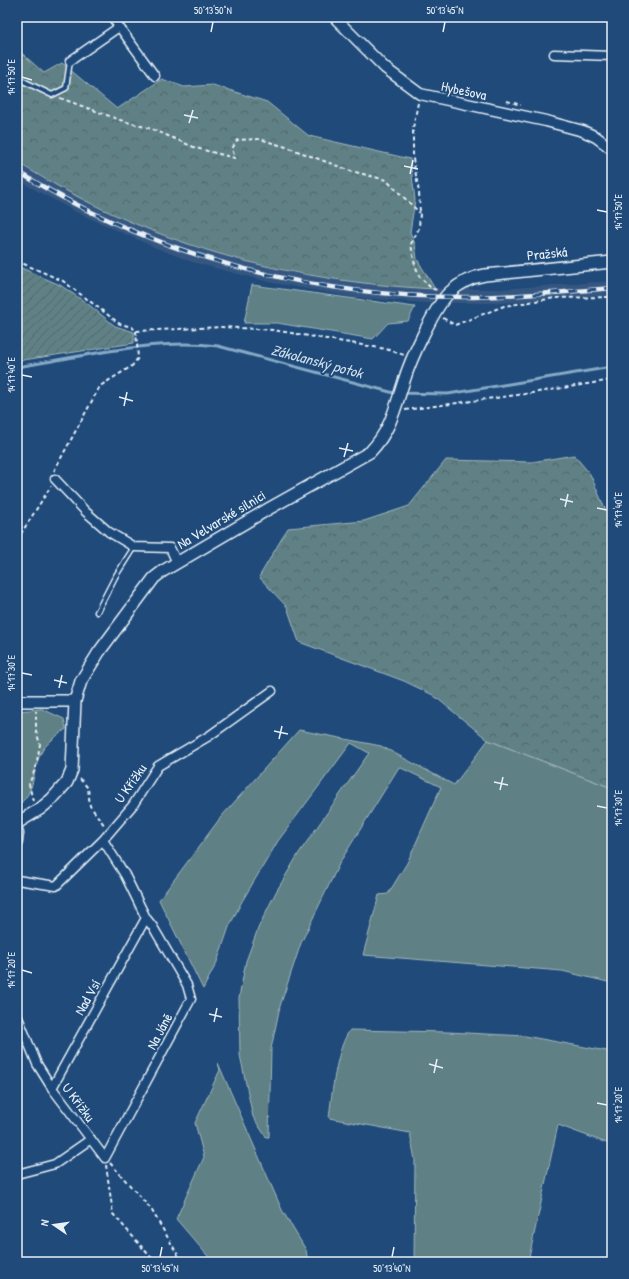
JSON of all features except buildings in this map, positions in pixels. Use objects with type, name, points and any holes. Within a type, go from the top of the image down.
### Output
[{"type":"main road","name":"Pražská","points":[[485,275],[612,262]]},
{"type":"main road","name":"Na Velvarské silnici","points":[[17,823],[40,809],[52,799],[67,782],[72,770],[75,701],[78,687],[84,675],[148,585],[163,571],[270,508],[370,452],[382,439],[396,407],[412,358],[435,313],[450,292],[473,277],[485,275]]},
{"type":"main road","points":[[17,701],[75,701]]},
{"type":"street","name":"Hybešova","points":[[334,17],[385,68],[420,94],[546,121],[583,131],[612,149]]},
{"type":"street","points":[[114,18],[155,76]]},
{"type":"street","points":[[70,61],[119,27]]},
{"type":"street","points":[[554,54],[612,56]]},
{"type":"street","points":[[55,479],[86,512],[109,532],[134,547],[170,548],[177,563]]},
{"type":"street","name":"U Křížku","points":[[17,880],[56,886],[110,832],[133,804],[158,766],[209,736],[272,691]]},
{"type":"street","points":[[17,823],[19,834],[17,847]]},
{"type":"street","name":"Na Jáně","points":[[103,840],[125,875],[146,918],[153,927],[187,985],[191,999],[106,1158]]},
{"type":"street","name":"Nad Vsí","points":[[52,1088],[146,918]]},
{"type":"street","name":"U Křížku","points":[[17,1016],[36,1064],[52,1088],[106,1158]]},
{"type":"street","points":[[17,1174],[55,1164],[91,1139]]},
{"type":"lane","points":[[17,78],[52,96],[66,88],[70,61]]},
{"type":"lane","points":[[97,612],[115,577],[134,547]]},
{"type":"path","points":[[420,94],[413,128],[413,159],[419,192],[420,213],[419,228],[411,244],[414,261],[419,276],[432,289],[450,292]]},
{"type":"path","points":[[52,96],[123,121],[152,129],[196,148],[235,158],[232,149],[238,140],[260,139],[289,148],[351,171],[386,180],[420,213]]},
{"type":"path","points":[[17,261],[63,281],[120,324],[132,327],[136,332],[138,358],[132,366],[100,386],[54,472],[55,479],[17,540]]},
{"type":"path","points":[[435,313],[455,325],[504,306],[555,298],[612,297]]},
{"type":"path","points":[[136,332],[222,327],[273,330],[386,349],[412,358]]},
{"type":"path","points":[[396,407],[409,410],[612,380]]},
{"type":"path","points":[[34,804],[29,784],[36,767],[40,744],[36,731],[36,708]]},
{"type":"path","points":[[72,770],[88,788],[90,806],[110,832]]},
{"type":"path","points":[[106,1158],[113,1214],[155,1262]]},
{"type":"path","points":[[106,1158],[151,1209],[182,1262]]},
{"type":"shaded area","points":[[17,162],[46,180],[197,248],[277,269],[323,278],[391,286],[446,289],[500,289],[612,281],[612,295],[501,303],[425,303],[353,297],[273,283],[192,262],[154,247],[78,213],[17,180]]},
{"type":"green space","points":[[17,49],[44,73],[62,63],[117,109],[162,79],[184,87],[213,85],[267,102],[309,136],[410,159],[415,200],[410,232],[415,244],[417,259],[435,289],[378,285],[323,277],[270,267],[217,253],[166,236],[116,215],[66,191],[17,162]]},
{"type":"green space","points":[[17,266],[60,285],[88,304],[115,326],[134,332],[134,343],[17,361]]},
{"type":"green space","points":[[252,285],[415,307],[408,321],[388,323],[373,339],[277,323],[244,323]]},
{"type":"green space","points":[[574,455],[590,474],[606,511],[612,517],[612,788],[488,740],[433,695],[404,681],[299,642],[287,607],[259,577],[288,528],[364,521],[409,506],[446,460],[532,462]]},
{"type":"green space","points":[[42,709],[64,719],[66,729],[45,746],[38,760],[31,788],[28,794],[17,806],[17,711]]},
{"type":"green space","points":[[299,730],[381,746],[454,785],[488,740],[612,788],[612,983],[562,971],[363,955],[379,895],[388,894],[407,863],[441,787],[399,767],[340,862],[301,943],[280,1006],[271,1049],[269,1137],[266,1137],[253,1117],[240,1055],[239,998],[246,961],[259,926],[276,892],[299,853],[369,753],[351,743],[278,841],[241,903],[229,927],[217,962],[203,989],[159,900],[221,817]]},
{"type":"green space","points":[[350,1030],[448,1032],[525,1036],[612,1052],[612,1145],[558,1125],[528,1262],[414,1262],[415,1160],[410,1133],[329,1118],[338,1060],[345,1038]]},
{"type":"green space","points":[[218,1063],[282,1210],[306,1250],[308,1262],[213,1262],[176,1219],[204,1157],[195,1123],[220,1070]]},
{"type":"waterway","name":"Zákolanský potok","points":[[17,367],[143,346],[194,344],[218,346],[394,393],[448,394],[612,367]]},
{"type":"railway","points":[[17,171],[68,200],[121,226],[175,247],[231,265],[288,279],[346,289],[404,295],[463,297],[519,295],[612,288]]}]
